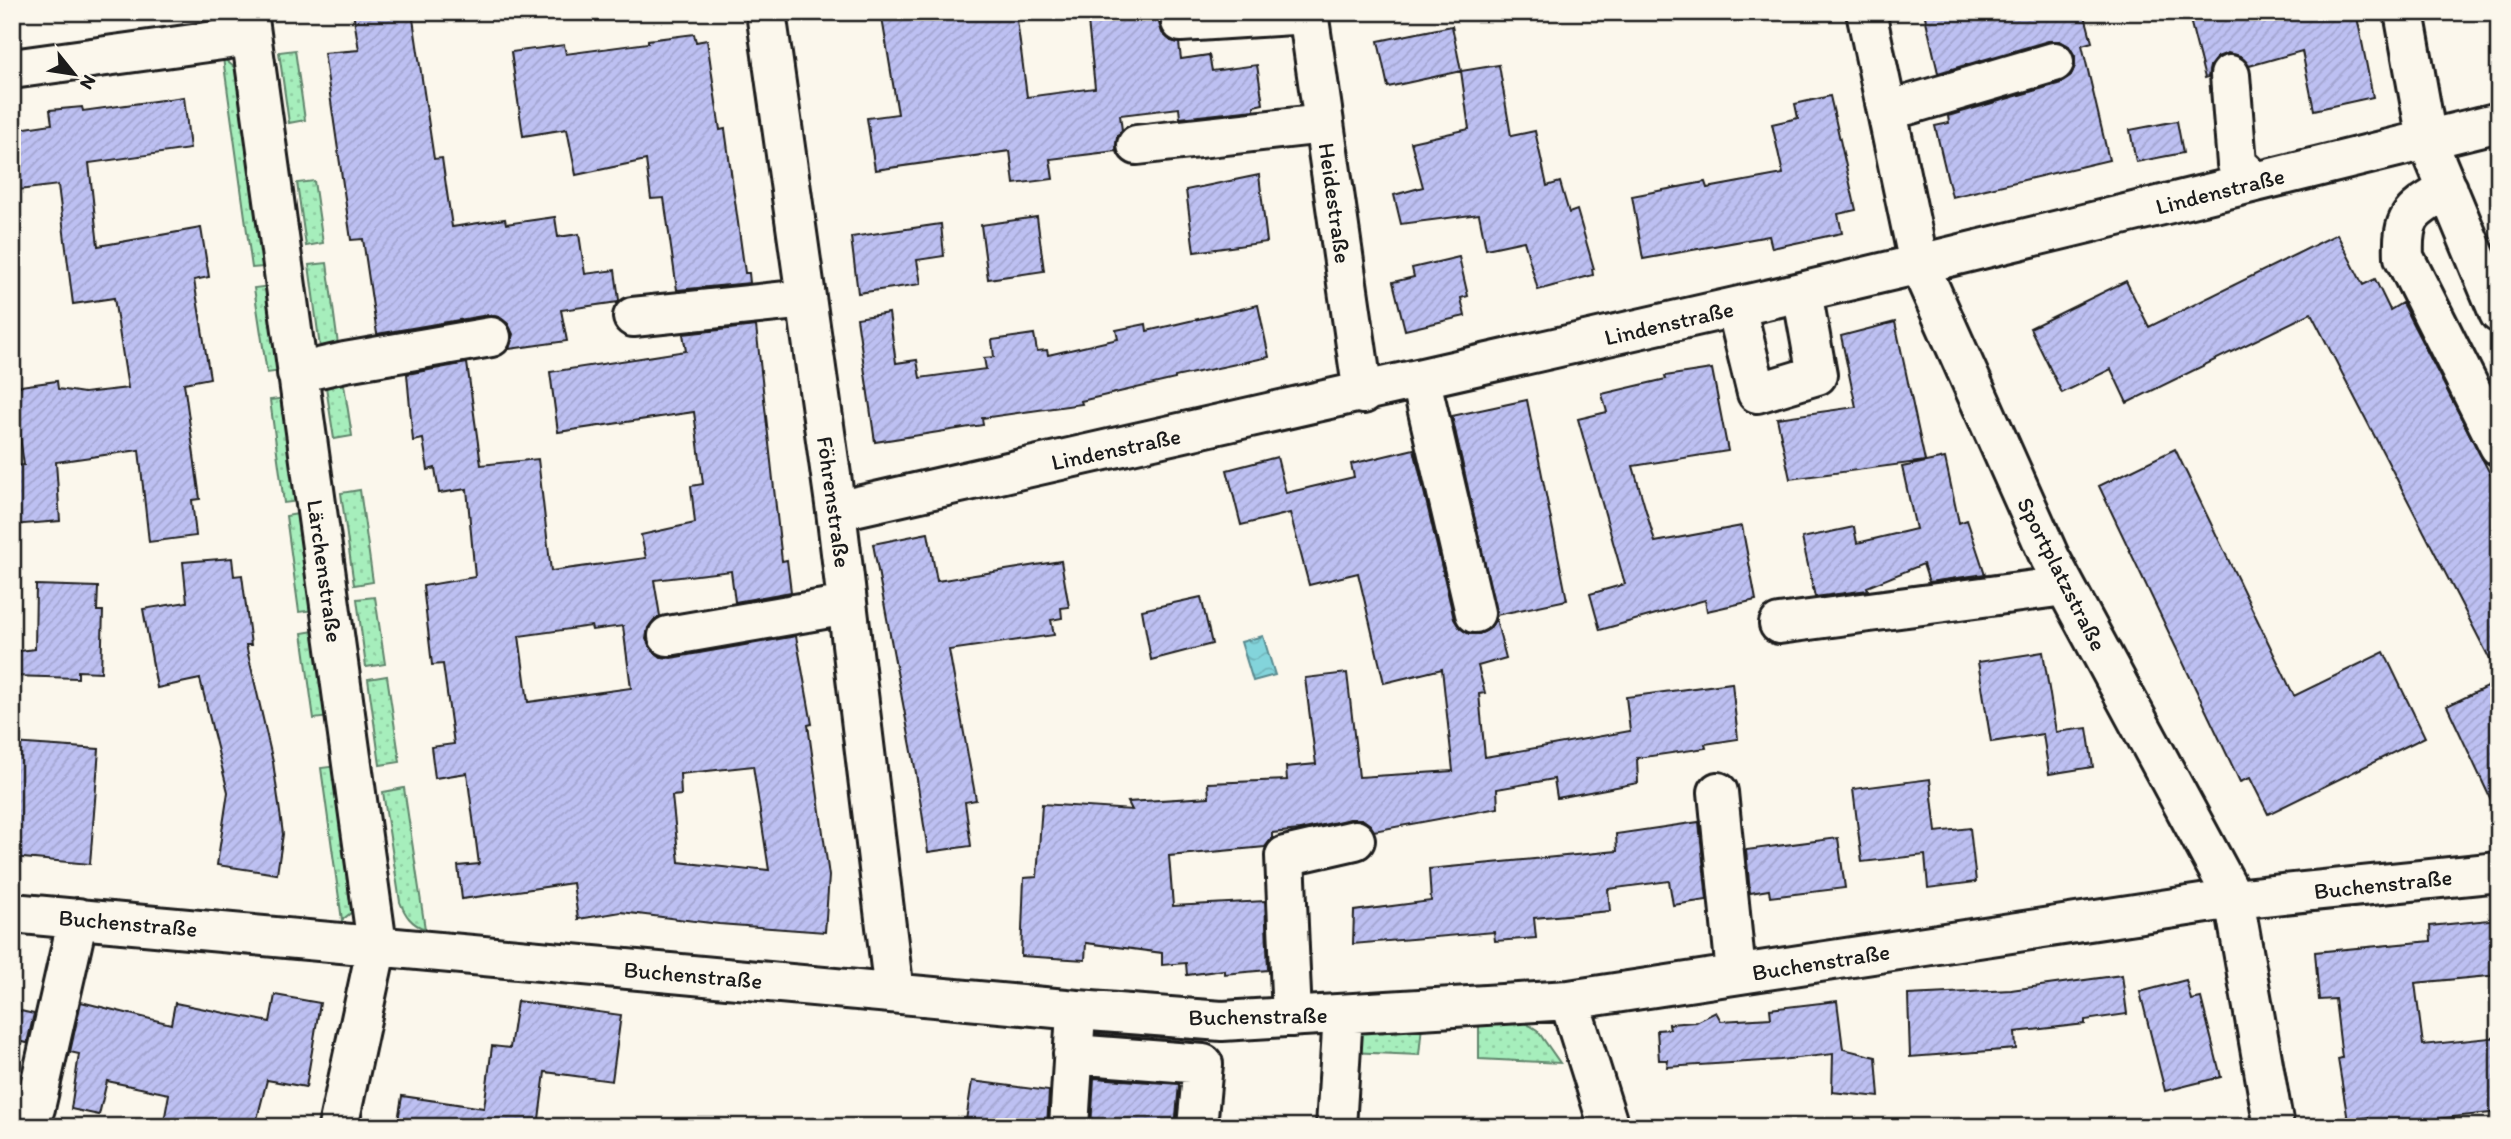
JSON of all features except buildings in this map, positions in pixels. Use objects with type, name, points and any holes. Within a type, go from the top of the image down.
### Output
[{"type":"street","name":"Föhrenstraße","points":[[766,12],[836,511],[894,993]]},
{"type":"street","name":"Sportplatzstraße","points":[[1866,12],[1919,264],[2050,558],[2234,899],[2274,1127]]},
{"type":"street","points":[[2404,12],[2427,140],[2499,313]]},
{"type":"street","points":[[1181,22],[1308,13]]},
{"type":"street","name":"Heidestraße","points":[[1308,13],[1363,394]]},
{"type":"street","points":[[12,69],[249,24]]},
{"type":"street","name":"Lärchenstraße","points":[[249,24],[377,945],[338,1127]]},
{"type":"street","points":[[1887,109],[2054,62]]},
{"type":"street","points":[[2230,75],[2237,164],[2256,182]]},
{"type":"street","name":"Lindenstraße","points":[[836,511],[1421,381],[1802,292],[2499,122]]},
{"type":"street","points":[[1137,145],[1324,124]]},
{"type":"street","points":[[2448,189],[2415,210],[2403,231],[2404,257],[2452,376],[2499,446]]},
{"type":"street","points":[[1736,307],[1757,393],[1817,375],[1802,292]]},
{"type":"street","points":[[633,317],[806,299]]},
{"type":"street","points":[[298,373],[491,338]]},
{"type":"street","points":[[1421,381],[1475,612]]},
{"type":"street","points":[[1779,624],[2065,586]]},
{"type":"street","points":[[668,636],[847,605]]},
{"type":"street","points":[[1718,792],[1736,974]]},
{"type":"street","points":[[1336,1127],[1286,856],[1355,840]]},
{"type":"street","name":"Buchenstraße","points":[[12,913],[1206,1020],[1569,1000],[2234,899],[2499,872]]},
{"type":"street","points":[[36,1108],[78,918]]},
{"type":"street","points":[[1569,1000],[1609,1127]]},
{"type":"street","points":[[1069,1127],[1077,1010]]},
{"type":"street","points":[[1312,1127],[1316,1015]]},
{"type":"street","points":[[1197,1127],[1206,1020]]},
{"type":"street","points":[[1073,1054],[1203,1064]]},
{"type":"green space","points":[[295,50],[305,120],[289,123],[279,52]]},
{"type":"green space","points":[[223,58],[240,72],[275,266],[252,268]]},
{"type":"green space","points":[[314,181],[323,243],[306,246],[297,183]]},
{"type":"green space","points":[[327,263],[339,352],[321,355],[309,265]]},
{"type":"green space","points":[[278,285],[290,370],[267,373],[254,288]]},
{"type":"green space","points":[[342,372],[352,436],[334,439],[324,374]]},
{"type":"green space","points":[[293,397],[308,500],[284,503],[270,400]]},
{"type":"green space","points":[[360,490],[373,582],[354,585],[341,493]]},
{"type":"green space","points":[[309,512],[323,609],[299,612],[286,516]]},
{"type":"green space","points":[[375,597],[385,664],[366,667],[357,599]]},
{"type":"green space","points":[[326,629],[338,716],[314,719],[302,633]]},
{"type":"green space","points":[[387,676],[400,762],[380,765],[368,679]]},
{"type":"green space","points":[[345,765],[357,908],[342,920],[321,768]]},
{"type":"green space","points":[[404,788],[425,929],[409,918],[400,902],[383,792]]},
{"type":"green space","points":[[1479,1015],[1518,1018],[1537,1030],[1560,1063],[1479,1059]]},
{"type":"green space","points":[[1422,1025],[1419,1055],[1348,1052],[1350,1031]]},
{"type":"water","points":[[1263,636],[1275,675],[1253,681],[1241,642]]}]
